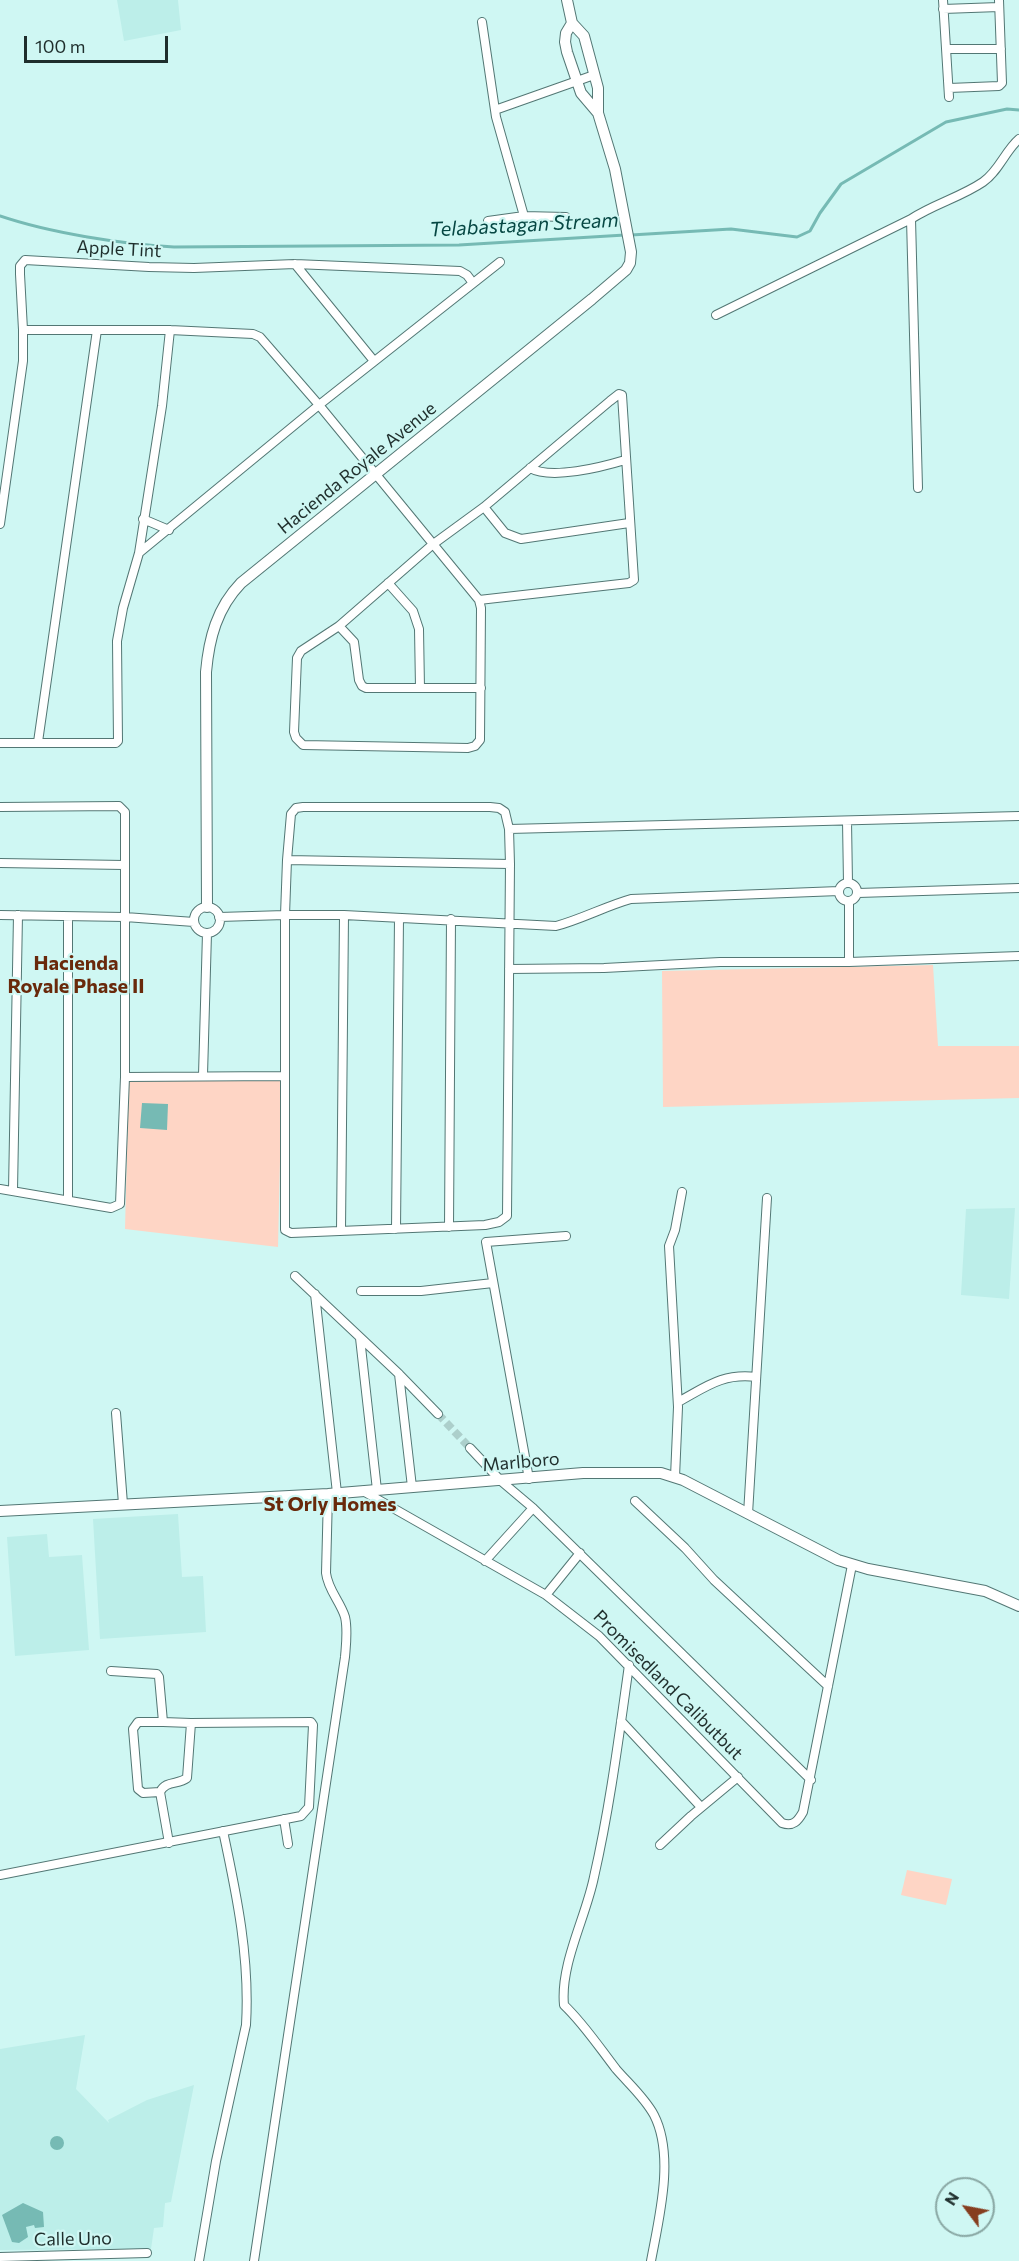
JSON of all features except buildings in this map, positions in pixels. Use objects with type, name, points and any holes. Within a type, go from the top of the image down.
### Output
[{"type":"street","name":"Hacienda Royale Avenue","points":[[567,0],[572,23],[584,36],[600,100],[598,113]]},
{"type":"street","points":[[949,88],[1001,85],[999,3],[943,4],[949,98]]},
{"type":"street","points":[[482,22],[495,110],[524,216]]},
{"type":"street","name":"Hacienda Royale Avenue","points":[[207,907],[206,672],[208,648],[216,621],[228,597],[626,270],[630,263],[628,228],[615,169],[598,113],[581,93],[565,42],[566,33],[572,23]]},
{"type":"street","points":[[946,49],[1000,49]]},
{"type":"street","points":[[495,110],[594,75]]},
{"type":"street","points":[[716,315],[983,181],[1007,154],[1010,146],[1019,139]]},
{"type":"street","points":[[488,221],[524,216],[566,217]]},
{"type":"street","points":[[911,219],[918,488]]},
{"type":"street","name":"Apple Tint","points":[[0,524],[19,394],[23,330],[20,266],[25,260],[179,268],[295,264],[460,271],[467,275],[473,284]]},
{"type":"street","points":[[139,553],[319,405],[500,262]]},
{"type":"street","points":[[295,264],[374,362]]},
{"type":"street","points":[[23,330],[170,330],[253,334],[260,337],[319,405],[432,545],[479,600],[481,608],[480,740],[475,746],[468,748],[303,745],[294,732],[297,658],[301,651],[339,626],[432,545],[484,507],[621,394],[624,397],[625,460],[634,578],[631,583],[479,600]]},
{"type":"street","points":[[38,742],[97,330]]},
{"type":"street","points":[[0,743],[116,743],[119,740],[117,641],[123,608],[139,553],[162,406],[170,330]]},
{"type":"street","points":[[530,468],[538,472],[557,472],[608,465],[625,460]]},
{"type":"street","points":[[484,507],[506,533],[522,539],[629,523]]},
{"type":"street","points":[[143,519],[169,530]]},
{"type":"street","points":[[388,583],[413,610],[419,629],[420,688]]},
{"type":"street","points":[[339,626],[354,642],[362,686],[366,688],[480,687]]},
{"type":"street","points":[[0,807],[118,806],[125,812],[125,1077],[120,1204],[111,1208],[0,1189]]},
{"type":"street","points":[[490,807],[499,808],[505,812],[509,829],[510,864],[507,1216],[499,1222],[449,1227],[291,1233],[285,1230],[284,1076],[287,860],[291,814],[296,808],[490,807]]},
{"type":"street","points":[[509,829],[1019,816]]},
{"type":"street","points":[[847,821],[848,883]]},
{"type":"street","points":[[287,860],[510,864]]},
{"type":"street","points":[[0,863],[124,865]]},
{"type":"street","points":[[848,883],[855,885],[858,893],[855,899],[849,902],[842,899],[839,891],[842,885],[848,883]]},
{"type":"street","points":[[858,893],[1019,888]]},
{"type":"street","points":[[219,917],[344,915],[556,926],[572,922],[631,898],[839,891]]},
{"type":"street","points":[[849,902],[849,962]]},
{"type":"street","points":[[207,907],[212,908],[219,917],[217,928],[207,933],[196,927],[194,922],[197,912],[207,907]]},
{"type":"street","points":[[0,915],[194,922]]},
{"type":"street","points":[[13,1190],[18,915]]},
{"type":"street","points":[[341,1230],[344,915]]},
{"type":"street","points":[[68,918],[68,1200]]},
{"type":"street","points":[[396,1229],[399,918]]},
{"type":"street","points":[[449,1227],[452,919]]},
{"type":"street","points":[[203,1075],[207,933]]},
{"type":"street","points":[[509,969],[1019,956]]},
{"type":"street","points":[[125,1077],[284,1076]]},
{"type":"street","points":[[675,1477],[678,1402],[669,1246],[675,1230],[682,1192]]},
{"type":"street","points":[[748,1514],[766,1198]]},
{"type":"street","points":[[529,1479],[486,1242],[566,1236]]},
{"type":"street","points":[[295,1276],[438,1414]]},
{"type":"street","points":[[361,1291],[421,1291],[493,1283]]},
{"type":"street","points":[[254,2261],[345,1657],[345,1618],[327,1585],[326,1573],[333,1494],[315,1294]]},
{"type":"street","points":[[360,1338],[376,1490]]},
{"type":"street","points":[[399,1374],[412,1487]]},
{"type":"street","points":[[678,1402],[722,1378],[742,1375],[756,1377]]},
{"type":"street","points":[[116,1413],[123,1504]]},
{"type":"street","points":[[470,1448],[501,1481],[580,1553],[811,1780]]},
{"type":"street","name":"Marlboro","points":[[0,1511],[333,1494],[583,1473],[661,1473],[675,1477],[827,1556],[852,1565],[985,1591],[1019,1606]]},
{"type":"street","name":"Promisedland Calibutbut","points":[[362,1491],[546,1595],[599,1636],[782,1823],[787,1825],[792,1825],[804,1812],[852,1565]]},
{"type":"street","points":[[635,1501],[686,1548],[714,1580],[828,1686]]},
{"type":"street","points":[[485,1561],[533,1508]]},
{"type":"street","points":[[546,1595],[580,1553]]},
{"type":"street","points":[[629,1665],[594,1880],[569,1962],[563,1996],[564,2005],[579,2020],[616,2069],[648,2105],[660,2131],[664,2181],[651,2261]]},
{"type":"street","points":[[111,1671],[159,1675],[163,1722]]},
{"type":"street","points":[[621,1721],[701,1807]]},
{"type":"street","points":[[0,1875],[301,1816],[309,1807],[313,1725],[311,1722],[138,1722],[134,1729],[138,1789],[143,1793],[160,1792],[166,1785],[187,1778],[191,1723]]},
{"type":"street","points":[[660,1845],[738,1777]]},
{"type":"street","points":[[160,1792],[169,1843]]},
{"type":"street","points":[[284,1819],[288,1844]]},
{"type":"street","points":[[199,2261],[216,2161],[246,2025],[248,2006],[246,1953],[223,1831]]},
{"type":"street","name":"Calle Uno","points":[[0,2257],[147,2253]]},
{"type":"shaded area","points":[[117,0],[178,0],[181,30],[124,41]]},
{"type":"shaded area","points":[[933,965],[938,1046],[1019,1046],[1019,1098],[663,1107],[662,971]]},
{"type":"shaded area","points":[[129,1074],[282,1075],[278,1247],[125,1229]]},
{"type":"shaded area","points":[[142,1103],[168,1104],[167,1130],[140,1128]]},
{"type":"shaded area","points":[[1015,1208],[1009,1299],[961,1295],[966,1209]]},
{"type":"shaded area","points":[[178,1514],[182,1577],[203,1576],[206,1632],[100,1639],[93,1519]]},
{"type":"shaded area","points":[[47,1534],[49,1557],[82,1555],[89,1650],[15,1656],[7,1537]]},
{"type":"shaded area","points":[[907,1870],[952,1879],[946,1905],[901,1895]]},
{"type":"shaded area","points":[[85,2035],[76,2089],[109,2123],[108,2120],[147,2100],[194,2085],[171,2202],[165,2203],[163,2227],[154,2228],[151,2249],[0,2250],[0,2049]]},
{"type":"shaded area","points":[[57,2136],[62,2138],[64,2143],[62,2148],[57,2150],[52,2148],[50,2143],[52,2138]]},
{"type":"shaded area","points":[[23,2203],[43,2212],[44,2227],[35,2228],[34,2225],[26,2227],[28,2237],[19,2243],[12,2242],[2,2215]]},
{"type":"waterway","name":"Telabastagan Stream","points":[[631,235],[731,229],[797,237],[810,231],[841,184],[946,122],[1007,109],[1019,110]]},
{"type":"waterway","name":"Telabastagan Stream","points":[[0,216],[41,228],[86,237],[174,247],[459,245],[625,235]]},
{"type":"tunnel","points":[[438,1414],[470,1448]]},
{"type":"district","name":"Hacienda Royale Phase II","points":[[76,974]]},
{"type":"district","name":"St Orly Homes","points":[[330,1504]]}]
